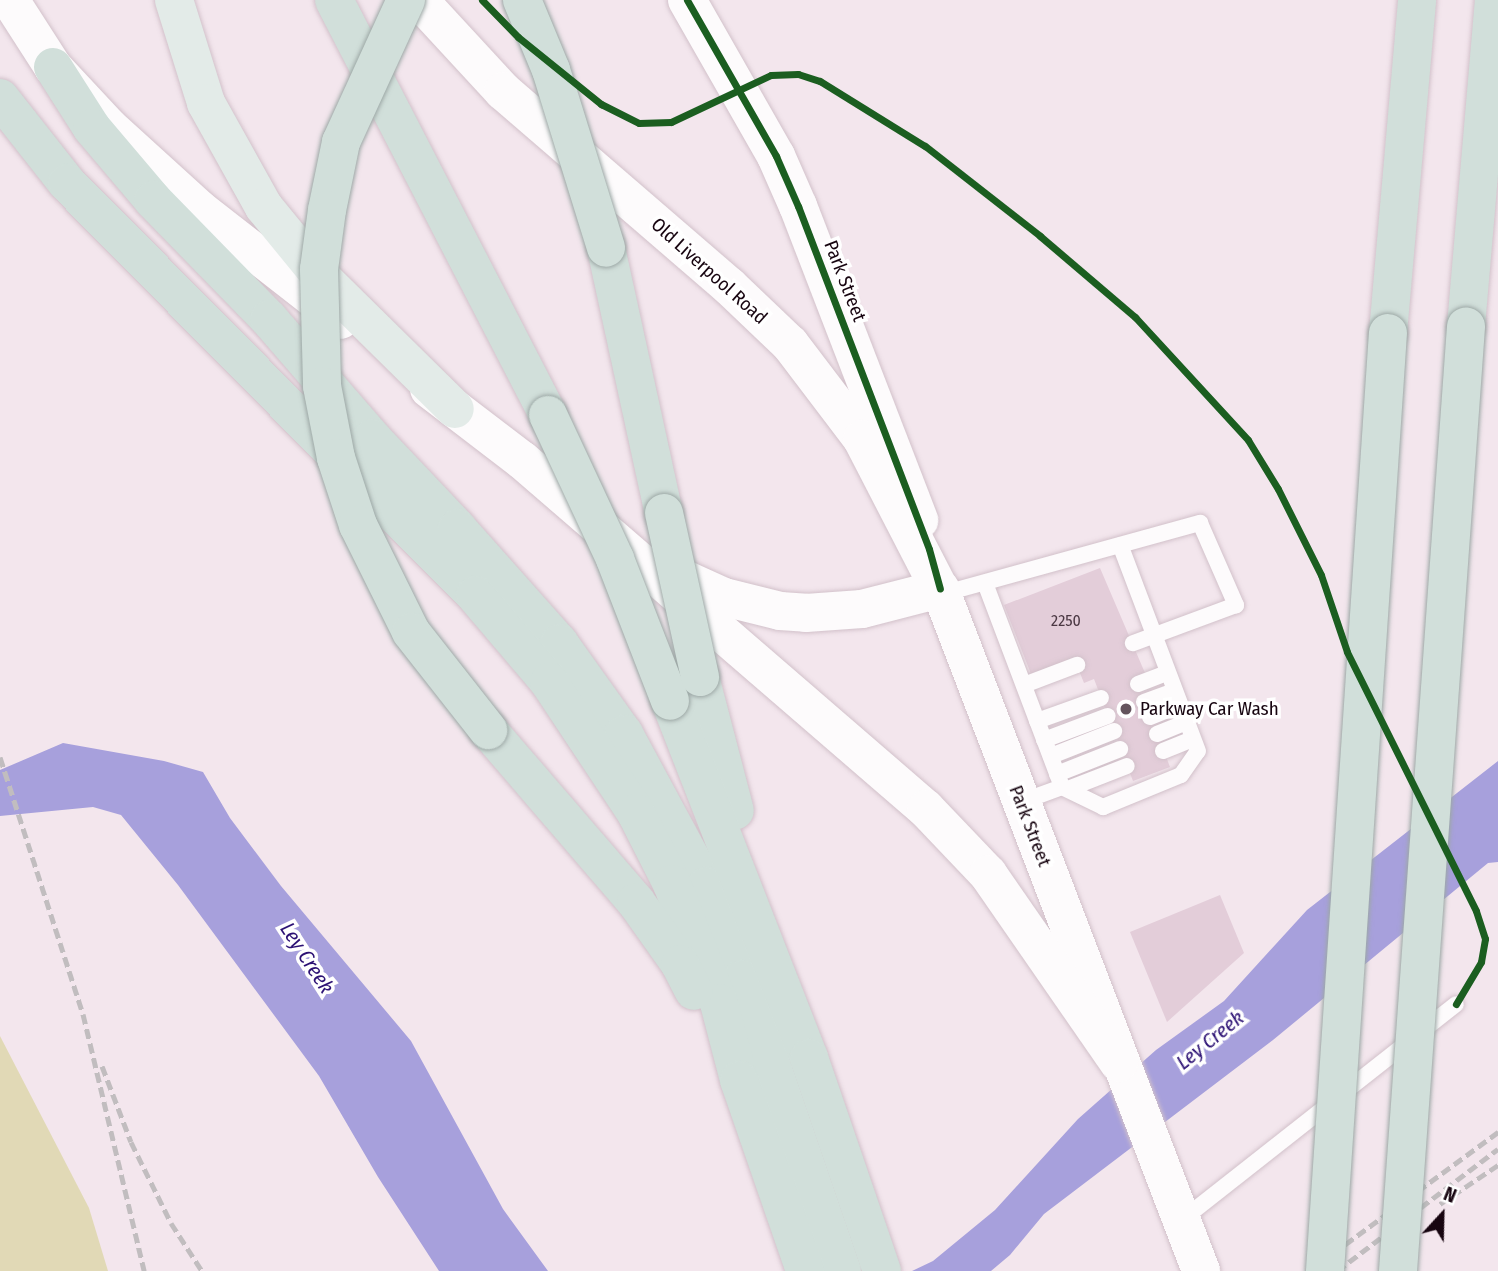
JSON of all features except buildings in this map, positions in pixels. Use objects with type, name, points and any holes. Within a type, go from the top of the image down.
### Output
[{"type":"highway","points":[[334,0],[548,415],[615,559],[773,962]]},
{"type":"highway","points":[[406,0],[341,142],[327,210],[319,269],[322,386],[335,458],[358,525],[411,632],[488,730],[636,902],[680,964],[774,1069]]},
{"type":"highway","points":[[522,0],[551,70],[606,248],[700,677],[773,962],[774,1069],[805,1271]]},
{"type":"highway","points":[[1325,1271],[1388,333],[1418,0]]},
{"type":"highway","points":[[1398,1271],[1466,326],[1494,0]]},
{"type":"highway","points":[[53,67],[92,128],[135,179],[269,319],[372,438],[559,643],[625,734],[706,886],[774,1069],[842,1271]]},
{"type":"highway","points":[[0,98],[67,183],[475,595],[549,682],[636,813],[672,884],[719,1003],[774,1069],[881,1271]]},
{"type":"main road","points":[[10,0],[53,67],[109,127],[199,209],[522,460],[926,809],[988,874],[1119,1063]]},
{"type":"main road","points":[[174,0],[206,103],[264,207],[323,279],[455,409]]},
{"type":"main road","name":"Old Liverpool Road","points":[[419,0],[503,91],[729,286],[790,344],[862,439],[883,475],[924,563],[941,591]]},
{"type":"main road","name":"Park Street","points":[[687,0],[776,156],[798,206],[925,536],[941,591],[1119,1063],[1201,1271]]},
{"type":"main road","points":[[628,553],[724,597],[780,611],[806,613],[862,609],[941,591]]},
{"type":"lane","points":[[941,591],[985,583],[1200,523],[1236,605],[1133,643]]},
{"type":"lane","points":[[985,583],[1062,784],[1103,807],[1181,775],[1198,751],[1120,545]]},
{"type":"lane","points":[[1024,685],[1077,665]]},
{"type":"lane","points":[[1138,684],[1167,673]]},
{"type":"lane","points":[[1037,721],[1101,698]]},
{"type":"lane","points":[[1147,709],[1177,698]]},
{"type":"lane","points":[[1157,734],[1186,722]]},
{"type":"lane","points":[[1044,740],[1111,723],[1051,757]]},
{"type":"lane","points":[[1163,751],[1193,739]]},
{"type":"lane","points":[[1021,802],[1062,784],[1121,749]]},
{"type":"lane","points":[[1062,784],[1127,766]]},
{"type":"lane","points":[[1181,1221],[1456,1004]]},
{"type":"shaded area","points":[[0,1036],[89,1208],[108,1271],[0,1271]]},
{"type":"water","name":"Ley Creek","points":[[63,743],[164,761],[203,772],[230,818],[281,886],[411,1041],[503,1209],[548,1271],[439,1271],[378,1177],[319,1076],[178,885],[121,815],[93,807],[0,816],[0,770]]},
{"type":"water","name":"Ley Creek","points":[[1498,761],[1498,862],[1488,863],[1273,1040],[1044,1214],[1010,1255],[991,1271],[912,1271],[933,1261],[995,1210],[1078,1119],[1156,1050],[1224,1001],[1307,910]]},
{"type":"railway","points":[[0,757],[83,1014],[144,1271]]},
{"type":"railway","points":[[102,1066],[131,1142],[171,1223],[202,1271]]},
{"type":"railway","points":[[1309,1271],[1498,1132]]},
{"type":"railway","points":[[1337,1271],[1498,1149]]},
{"type":"railway","points":[[1440,1204],[1498,1165]]},
{"type":"cycle path","points":[[482,0],[518,37],[601,104],[639,123],[671,122],[771,75],[798,74],[820,81],[925,146],[1040,236],[1135,317],[1248,440],[1278,489],[1321,575],[1347,652],[1476,911],[1485,939],[1481,962],[1456,1004]]},
{"type":"cycle path","points":[[687,0],[776,156],[798,206],[929,549],[940,589]]},
{"type":"place","name":"Parkway Car Wash","points":[[1126,709]]}]
